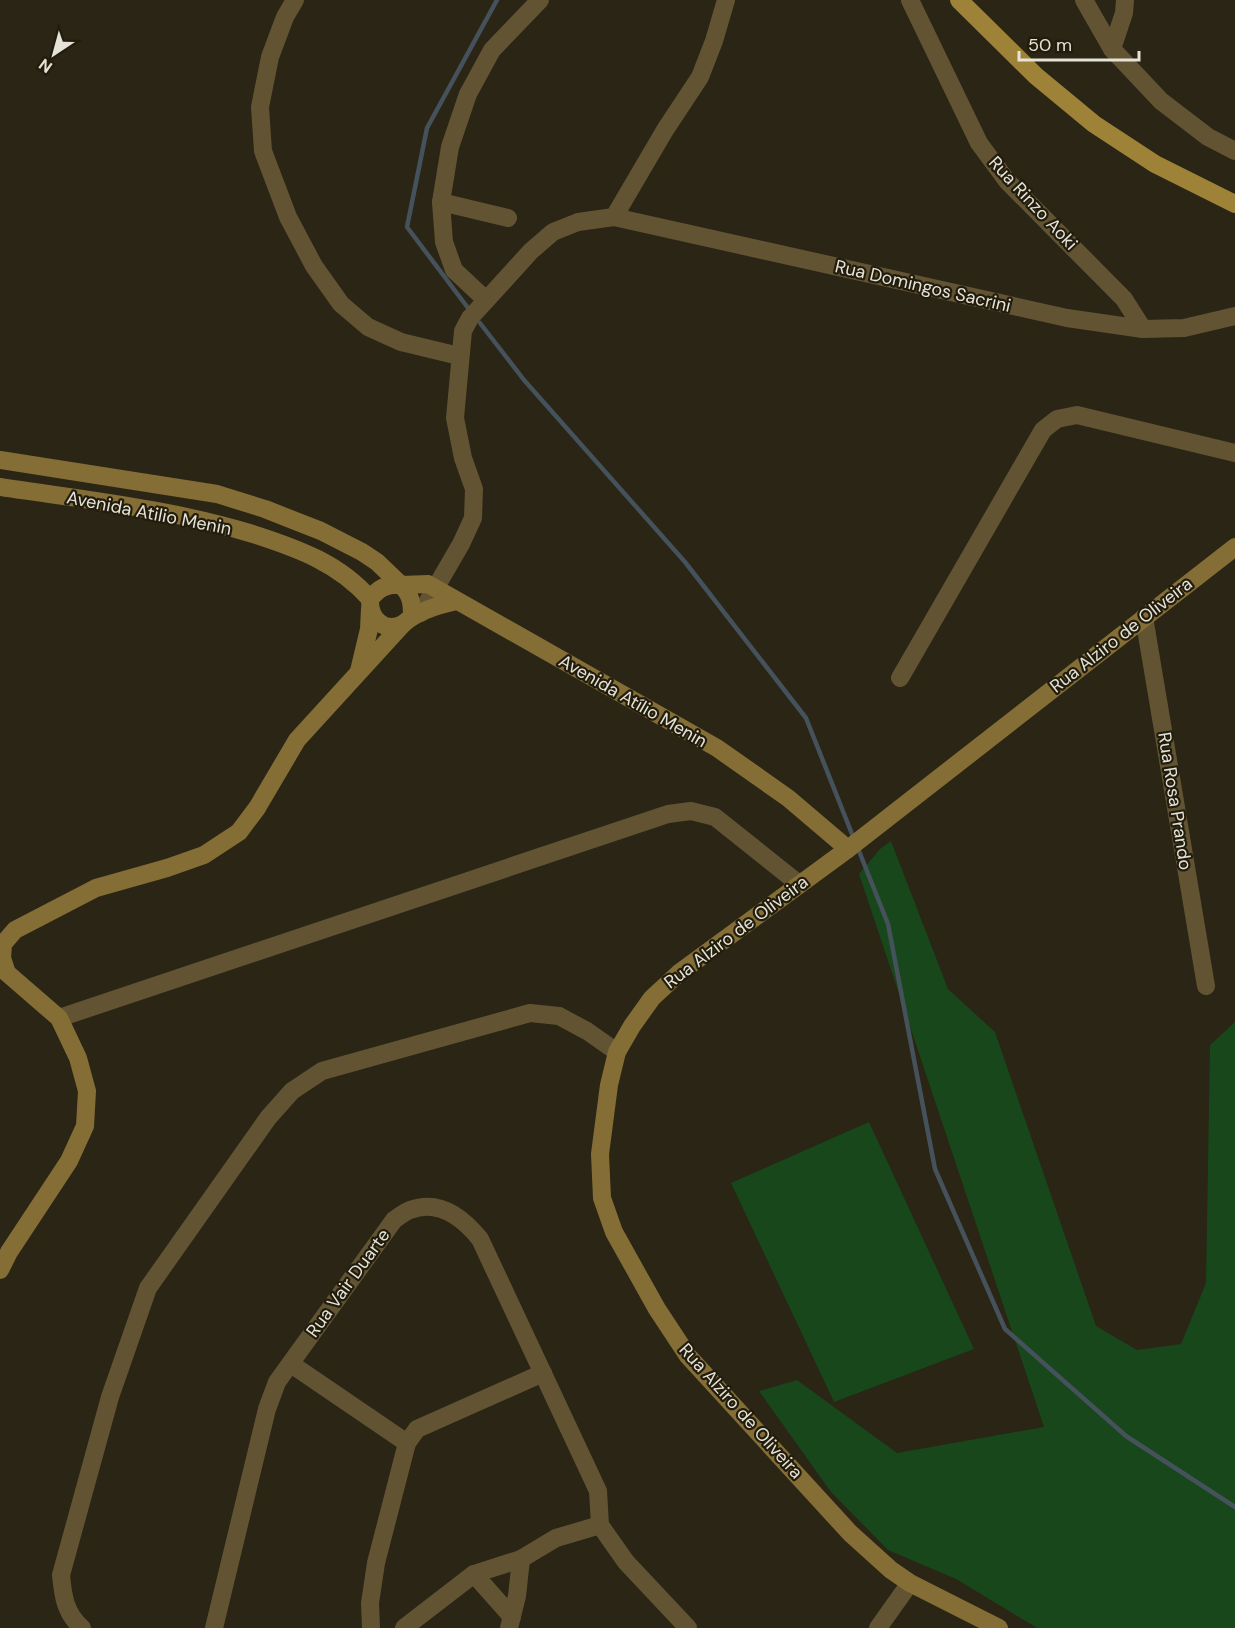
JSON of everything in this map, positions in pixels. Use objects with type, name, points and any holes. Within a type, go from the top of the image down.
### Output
[{"type":"main road","points":[[965,4],[1036,76],[1094,124],[1155,164],[1235,204]]},
{"type":"street","points":[[295,0],[285,17],[270,57],[260,106],[263,151],[288,217],[315,266],[341,304],[368,327],[401,342],[459,356]]},
{"type":"street","points":[[486,300],[454,270],[444,242],[441,201],[450,147],[468,94],[492,50],[540,0]]},
{"type":"street","points":[[0,1270],[9,1252],[69,1161],[86,1126],[87,1091],[78,1058],[59,1018],[7,973],[2,958],[3,944],[15,930],[96,888],[204,855],[238,832],[256,808],[297,740],[412,618],[435,588],[461,544],[473,518],[474,489],[455,418],[459,356],[465,324],[531,251],[553,232],[578,222],[614,217],[665,130],[700,77],[726,0]]},
{"type":"street","name":"Rua Rinzo Aoki","points":[[910,0],[979,143],[1007,181],[1124,299],[1143,329]]},
{"type":"street","points":[[1084,0],[1112,49],[1161,101],[1208,137],[1235,151]]},
{"type":"street","points":[[1112,49],[1124,13],[1125,0]]},
{"type":"street","points":[[441,201],[508,218]]},
{"type":"street","name":"Rua Domingos Sacrini","points":[[614,217],[1067,318],[1143,329],[1184,328],[1235,316]]},
{"type":"street","points":[[900,678],[1043,430],[1057,419],[1077,415],[1235,453]]},
{"type":"street","name":"Avenida Atilio Menin","points":[[0,460],[217,494],[265,509],[321,531],[377,562],[401,585]]},
{"type":"street","name":"Avenida Atilio Menin","points":[[0,487],[135,507],[216,523],[307,552],[328,563],[352,581],[370,604],[373,616],[380,624],[390,628],[412,618]]},
{"type":"street","name":"Rua Alziro de Oliveira","points":[[999,1628],[910,1583],[891,1570],[850,1533],[688,1356],[657,1309],[614,1232],[602,1198],[600,1154],[609,1085],[617,1052],[632,1026],[652,998],[679,973],[855,844],[1235,547]]},
{"type":"street","name":"Avenida Atílio Menin","points":[[401,585],[428,584],[717,748],[855,844]]},
{"type":"street","points":[[357,675],[369,629],[370,604],[379,589],[390,585],[401,585],[409,592],[412,602],[412,618]]},
{"type":"street","points":[[412,618],[439,604],[457,601]]},
{"type":"street","name":"Rua Rosa Prando","points":[[1144,617],[1206,986]]},
{"type":"street","points":[[59,1018],[668,814],[691,811],[715,818],[799,884]]},
{"type":"street","points":[[82,1628],[75,1622],[64,1602],[61,1575],[110,1397],[148,1288],[268,1118],[292,1090],[322,1071],[530,1013],[559,1016],[587,1030],[617,1052]]},
{"type":"street","name":"Rua Vair Duarte","points":[[214,1628],[267,1409],[277,1382],[394,1220],[410,1210],[430,1207],[450,1211],[468,1224],[480,1239],[598,1491],[600,1525]]},
{"type":"street","points":[[291,1364],[407,1443]]},
{"type":"street","points":[[371,1628],[370,1603],[376,1563],[407,1443],[417,1429],[543,1373]]},
{"type":"street","points":[[404,1628],[474,1574],[522,1559],[556,1538],[600,1525],[626,1562],[688,1628]]},
{"type":"street","points":[[511,1623],[522,1559]]},
{"type":"street","points":[[474,1574],[511,1623]]},
{"type":"street","points":[[878,1628],[910,1583]]},
{"type":"green space","points":[[891,841],[948,989],[995,1032],[1096,1326],[1137,1350],[1181,1344],[1206,1283],[1210,1045],[1235,1022],[1235,1628],[1037,1628],[956,1579],[888,1550],[831,1492],[759,1391],[797,1380],[897,1453],[1044,1427],[859,874],[880,849]]},
{"type":"green space","points":[[869,1122],[974,1349],[834,1402],[731,1183]]},
{"type":"waterway","points":[[468,308],[407,227],[427,128],[497,0]]},
{"type":"waterway","points":[[480,323],[524,380],[685,562],[806,718],[854,839]]},
{"type":"waterway","points":[[857,846],[888,924],[935,1169],[1005,1329],[1126,1436],[1235,1507]]}]
